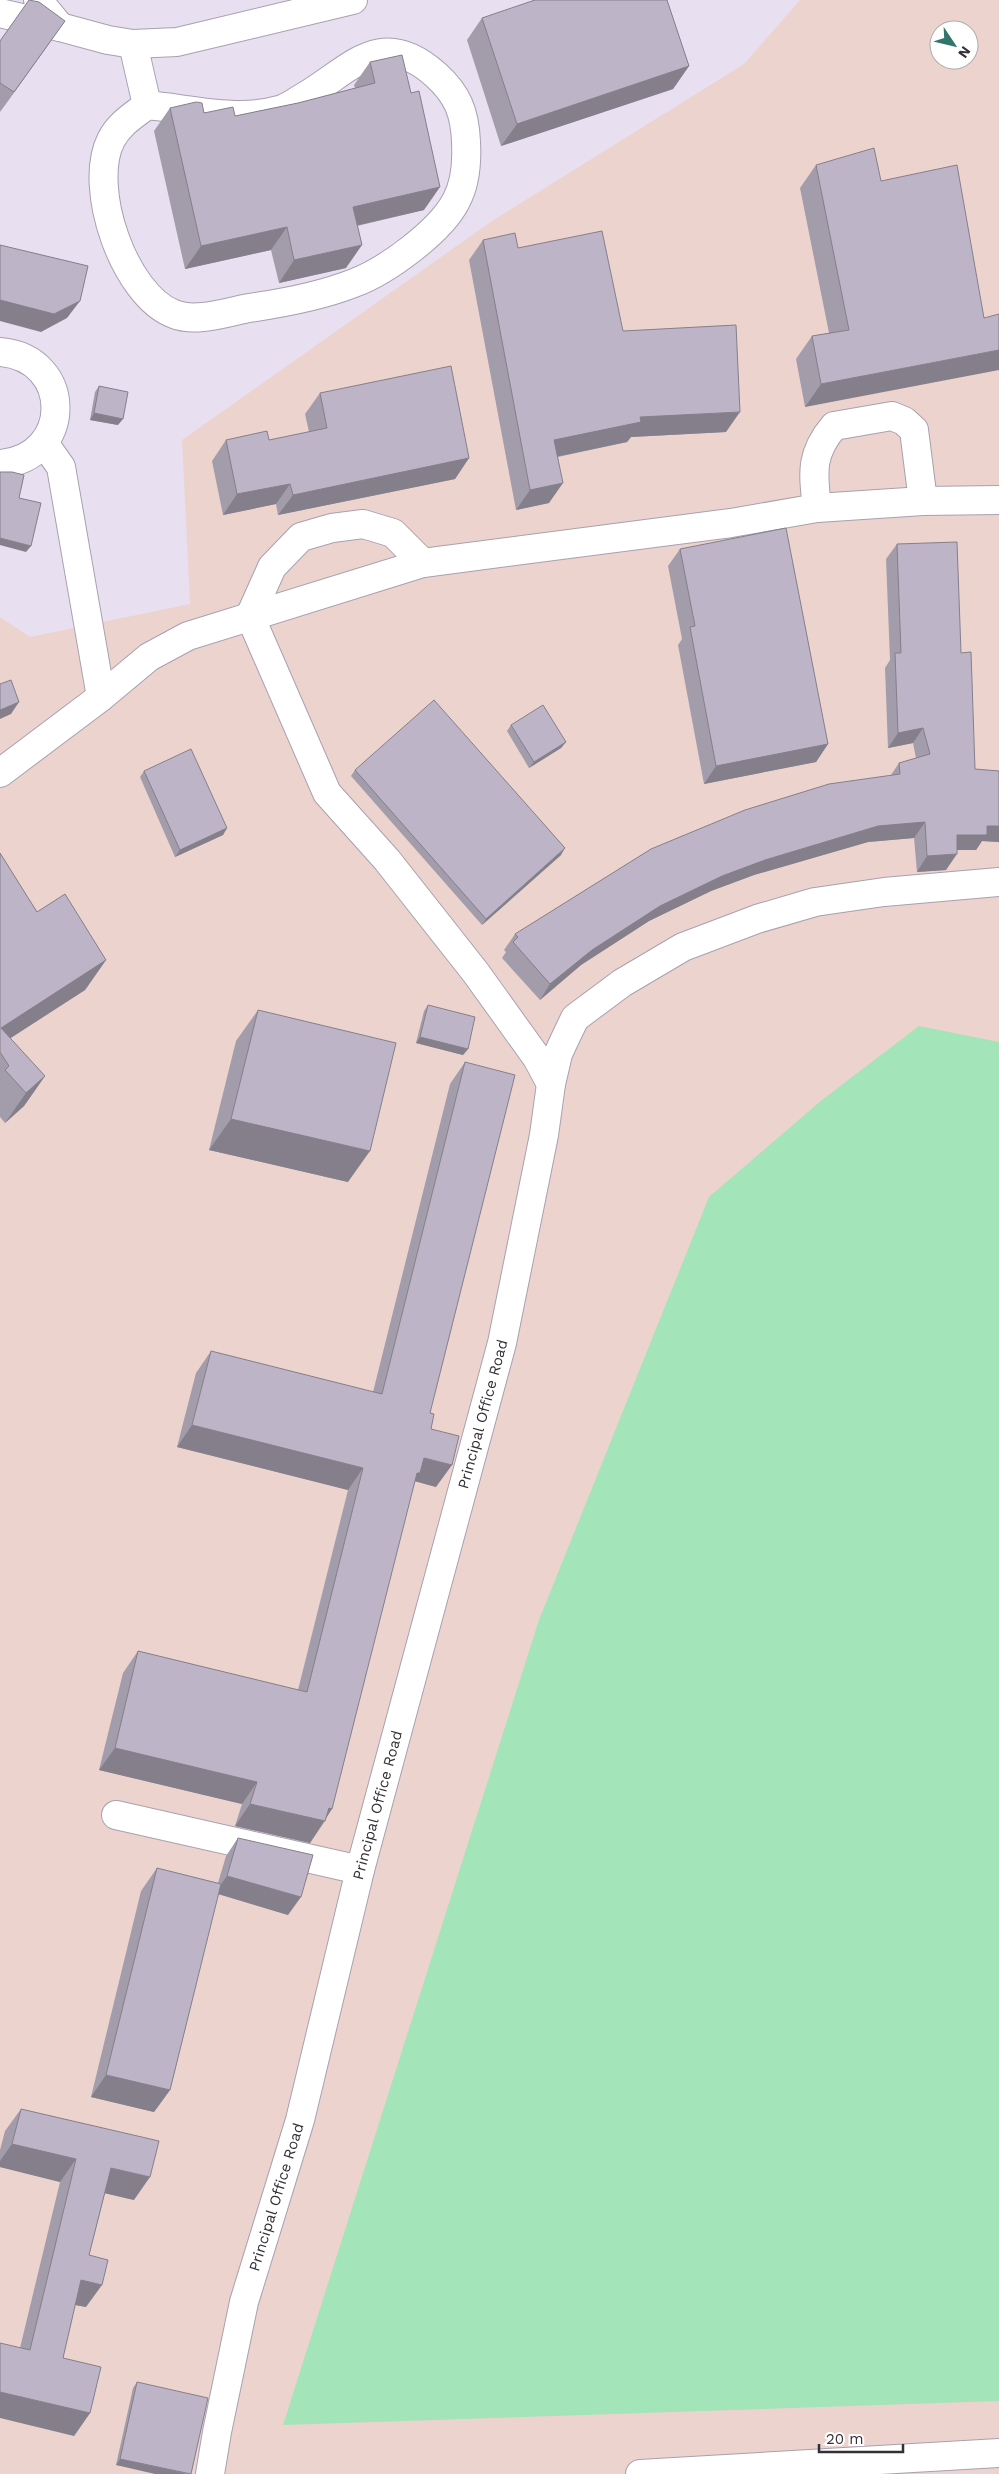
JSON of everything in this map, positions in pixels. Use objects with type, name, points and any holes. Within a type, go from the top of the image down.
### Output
[{"type":"street","points":[[38,0],[60,27]]},
{"type":"street","points":[[232,28],[258,0]]},
{"type":"street","points":[[0,13],[108,40],[133,44],[177,42],[354,0]]},
{"type":"street","points":[[133,44],[147,106]]},
{"type":"street","points":[[382,52],[400,53],[424,65],[453,90],[466,124],[467,166],[456,201],[433,231],[401,257],[355,283],[283,303],[200,317],[175,315],[153,303],[135,282],[112,229],[102,176],[105,156],[121,124],[147,106],[181,116],[249,115],[281,110],[318,89],[349,64],[382,52]]},
{"type":"street","points":[[0,352],[14,353],[32,361],[45,374],[54,390],[56,408],[53,426],[44,443],[30,455],[13,463],[0,464]]},
{"type":"street","points":[[816,508],[813,472],[816,454],[824,438],[834,426],[892,416],[904,421],[914,430],[923,501]]},
{"type":"street","points":[[44,443],[61,467],[101,698]]},
{"type":"street","points":[[0,773],[101,698],[149,657],[188,636],[422,563],[731,523],[816,508],[923,501],[999,500]]},
{"type":"street","points":[[422,563],[393,533],[364,524],[332,528],[301,537],[272,567],[250,616],[327,793],[387,860],[476,973],[537,1058],[552,1084]]},
{"type":"street","name":"Principal Office Road","points":[[210,2474],[216,2432],[244,2302],[300,2120],[360,1870],[502,1344],[544,1135],[558,1054],[575,1018],[622,983],[683,947],[757,919],[815,902],[884,892],[999,882]]},
{"type":"street","points":[[116,1815],[360,1870]]},
{"type":"street","points":[[640,2474],[999,2453]]},
{"type":"shaded area","points":[[800,0],[999,0],[999,2474],[0,2474],[0,617],[30,637],[190,604],[182,440],[492,221],[744,64]]},
{"type":"green space","points":[[919,1026],[999,1042],[999,2401],[283,2425],[539,1620],[709,1197],[822,1100]]},
{"type":"building","points":[[29,0],[39,2],[65,21],[14,92],[0,83],[0,41]]},
{"type":"building","points":[[535,0],[667,0],[689,66],[517,124],[482,18]]},
{"type":"building","points":[[402,55],[411,93],[419,91],[440,187],[353,207],[362,245],[294,260],[287,227],[201,246],[170,108],[196,102],[202,103],[204,113],[233,107],[235,116],[298,103],[375,83],[370,62]]},
{"type":"building","points":[[874,148],[881,181],[957,165],[984,318],[999,314],[999,350],[821,384],[812,336],[849,330],[816,165]]},
{"type":"building","points":[[602,231],[623,331],[736,325],[740,412],[640,417],[641,422],[554,440],[563,483],[530,490],[483,240],[515,233],[518,248]]},
{"type":"building","points":[[0,245],[88,266],[80,301],[54,314],[0,300]]},
{"type":"building","points":[[451,366],[469,458],[293,495],[290,484],[237,494],[226,440],[267,431],[269,440],[327,428],[320,393]]},
{"type":"building","points":[[99,386],[128,392],[123,419],[94,413]]},
{"type":"building","points":[[0,472],[24,475],[19,498],[41,503],[31,546],[0,538]]},
{"type":"building","points":[[786,528],[828,744],[716,766],[690,627],[695,626],[680,549]]},
{"type":"building","points":[[957,542],[961,653],[971,652],[975,769],[999,771],[999,826],[987,826],[987,835],[957,835],[957,854],[927,856],[925,822],[878,826],[765,860],[722,876],[660,906],[592,950],[550,984],[513,942],[518,937],[515,934],[651,849],[745,810],[829,784],[900,774],[899,763],[930,754],[923,728],[898,733],[895,653],[901,653],[897,544]]},
{"type":"building","points":[[11,680],[19,702],[0,710],[0,684]]},
{"type":"building","points":[[434,700],[565,848],[486,919],[355,770]]},
{"type":"building","points":[[543,705],[566,742],[534,762],[511,725]]},
{"type":"building","points":[[191,749],[227,828],[180,850],[144,771]]},
{"type":"building","points":[[0,853],[37,912],[65,894],[106,960],[1,1028],[45,1076],[26,1093],[5,1070],[9,1066],[0,1052]]},
{"type":"building","points":[[428,1005],[475,1017],[468,1049],[420,1037]]},
{"type":"building","points":[[258,1010],[396,1043],[370,1151],[231,1119]]},
{"type":"building","points":[[465,1062],[515,1075],[430,1413],[434,1414],[431,1429],[459,1436],[452,1465],[424,1458],[420,1473],[417,1473],[332,1809],[329,1808],[325,1821],[250,1804],[257,1782],[115,1748],[138,1651],[307,1692],[363,1468],[192,1425],[211,1351],[382,1394]]},
{"type":"building","points":[[238,1838],[313,1855],[301,1897],[227,1876]]},
{"type":"building","points":[[157,1868],[221,1884],[170,2090],[106,2075]]},
{"type":"building","points":[[21,2109],[159,2141],[150,2177],[111,2168],[89,2255],[108,2260],[102,2285],[81,2280],[63,2358],[101,2367],[90,2413],[0,2392],[0,2343],[30,2350],[76,2159],[12,2144]]},
{"type":"building","points":[[137,2382],[208,2398],[191,2474],[120,2459]]}]
